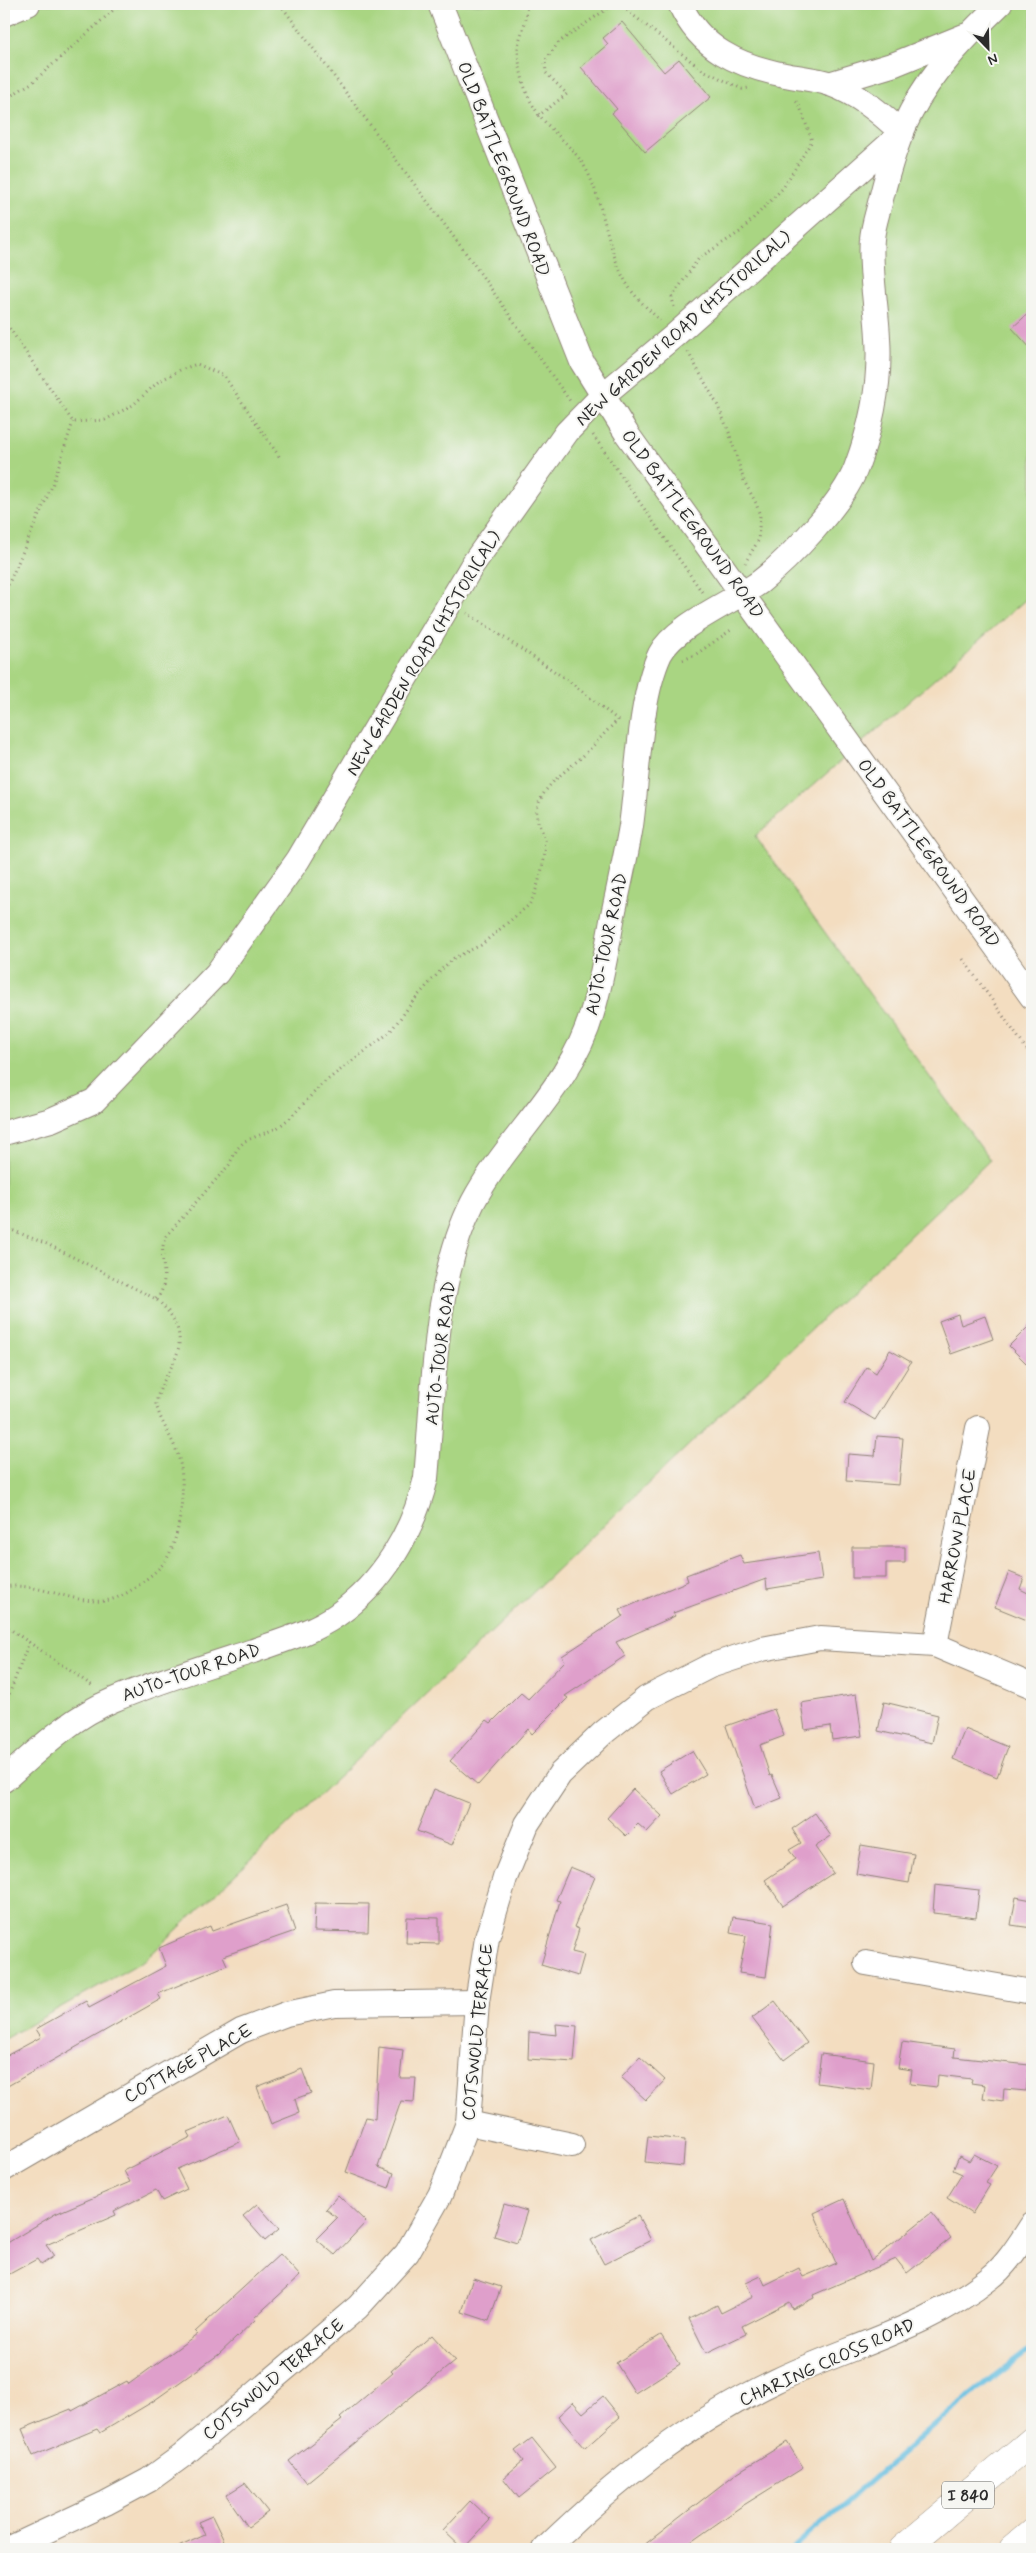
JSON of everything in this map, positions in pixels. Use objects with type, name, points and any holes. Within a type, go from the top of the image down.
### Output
[{"type":"highway","name":"I 840","points":[[903,2549],[1032,2441]]},
{"type":"highway","points":[[1013,2549],[1032,2533]]},
{"type":"street","points":[[4,14],[28,4]]},
{"type":"street","name":"OLD BATTLEGROUND ROAD","points":[[440,4],[565,324],[582,362],[602,396],[1032,997]]},
{"type":"street","points":[[680,4],[687,20],[707,43],[728,58],[749,67],[829,84],[870,106],[902,133]]},
{"type":"street","points":[[829,84],[895,64],[970,33],[1000,4]]},
{"type":"street","name":"AUTO-TOUR ROAD","points":[[4,1780],[65,1726],[112,1700],[291,1638],[336,1616],[366,1591],[398,1549],[421,1499],[426,1478],[444,1291],[458,1242],[473,1202],[503,1157],[538,1113],[558,1081],[591,1017],[630,827],[644,722],[655,669],[662,650],[677,634],[762,580],[825,517],[855,472],[878,382],[879,345],[872,238],[887,174],[911,112],[924,91],[970,33]]},
{"type":"street","name":"NEW GARDEN ROAD (HISTORICAL)","points":[[4,1133],[51,1120],[94,1101],[217,973],[298,860],[473,564],[567,432],[602,396],[902,133]]},
{"type":"street","name":"HARROW PLACE","points":[[935,1645],[978,1428]]},
{"type":"street","name":"COTSWOLD TERRACE","points":[[8,2549],[106,2503],[149,2480],[182,2456],[358,2307],[407,2253],[440,2195],[468,2122],[477,2002],[487,1938],[505,1878],[527,1824],[560,1774],[603,1733],[648,1698],[710,1666],[762,1648],[820,1638],[935,1645],[1032,1686]]},
{"type":"street","points":[[866,1963],[1032,1992]]},
{"type":"street","name":"COTTAGE PLACE","points":[[4,2169],[241,2031],[286,2014],[334,2004],[477,2002]]},
{"type":"street","points":[[468,2122],[572,2145]]},
{"type":"street","name":"CHARING CROSS ROAD","points":[[545,2549],[590,2506],[660,2449],[714,2414],[776,2381],[921,2320],[991,2278],[1032,2225]]},
{"type":"path","points":[[4,100],[33,82],[120,4]]},
{"type":"path","points":[[280,4],[468,256],[571,403]]},
{"type":"path","points":[[525,4],[527,12],[520,36],[519,61],[524,85],[538,116],[582,161],[589,174],[615,256],[627,285],[676,333],[710,389],[729,432],[744,481],[756,503],[760,516],[758,541],[742,568]]},
{"type":"path","points":[[538,116],[567,94],[546,73],[545,61],[559,42],[614,4]]},
{"type":"path","points":[[619,4],[701,69],[742,89],[751,88]]},
{"type":"path","points":[[676,333],[672,297],[699,258],[740,232],[783,188],[812,141],[799,104],[786,92]]},
{"type":"path","points":[[4,320],[73,422]]},
{"type":"path","points":[[73,422],[105,420],[133,405],[158,382],[180,370],[197,364],[224,376],[281,459]]},
{"type":"path","points":[[4,594],[52,486],[73,422]]},
{"type":"path","points":[[588,428],[707,599]]},
{"type":"path","points":[[156,1299],[163,1287],[163,1250],[166,1236],[230,1165],[237,1149],[245,1141],[277,1128],[290,1118],[322,1084],[390,1033],[409,1006],[444,966],[454,958],[481,946],[529,905],[535,897],[546,849],[545,838],[538,823],[537,810],[544,795],[555,780],[585,755],[618,720],[569,681],[450,602]]},
{"type":"path","points":[[655,669],[695,655],[731,630]]},
{"type":"path","points":[[963,959],[1032,1057]]},
{"type":"path","points":[[4,1227],[47,1244],[156,1299],[164,1305],[175,1322],[180,1344],[178,1355],[160,1390],[156,1404],[174,1443],[181,1465],[183,1495],[180,1518],[167,1557],[151,1575],[130,1591],[106,1601],[94,1602],[22,1587],[4,1587]]},
{"type":"path","points":[[4,1625],[112,1700]]},
{"type":"path","points":[[4,1708],[29,1642]]},
{"type":"green space","points":[[4,4],[1032,4],[1032,594],[755,836],[990,1160],[145,1960],[4,2039]]},
{"type":"building","points":[[622,22],[664,72],[679,59],[711,97],[645,152],[612,113],[617,109],[581,67],[608,44],[603,38]]},
{"type":"building","points":[[1032,310],[1032,350],[1012,328]]},
{"type":"building","points":[[958,1314],[961,1325],[985,1316],[993,1339],[951,1354],[939,1321]]},
{"type":"building","points":[[1032,1323],[1032,1369],[1009,1346]]},
{"type":"building","points":[[890,1350],[911,1362],[875,1420],[845,1402],[867,1367],[876,1373]]},
{"type":"building","points":[[877,1436],[903,1438],[899,1485],[846,1481],[848,1454],[875,1456]]},
{"type":"building","points":[[852,1547],[905,1547],[905,1563],[886,1563],[886,1578],[852,1578]]},
{"type":"building","points":[[818,1553],[822,1580],[767,1589],[766,1579],[673,1613],[675,1616],[616,1642],[625,1656],[565,1696],[568,1698],[532,1734],[528,1729],[478,1785],[450,1761],[487,1720],[491,1723],[521,1693],[528,1699],[565,1661],[562,1656],[623,1616],[620,1610],[688,1581],[686,1575],[740,1555],[744,1564]]},
{"type":"building","points":[[1009,1572],[1024,1578],[1020,1589],[1032,1595],[1032,1622],[995,1607]]},
{"type":"building","points":[[856,1694],[862,1736],[832,1740],[830,1726],[805,1730],[801,1703]]},
{"type":"building","points":[[884,1702],[938,1715],[932,1743],[878,1731]]},
{"type":"building","points":[[774,1709],[784,1736],[760,1745],[770,1776],[772,1775],[782,1798],[755,1809],[726,1726]]},
{"type":"building","points":[[965,1729],[1008,1747],[997,1777],[953,1759]]},
{"type":"building","points":[[692,1751],[706,1774],[673,1794],[659,1771]]},
{"type":"building","points":[[434,1789],[469,1803],[452,1845],[417,1831]]},
{"type":"building","points":[[633,1789],[662,1816],[647,1832],[638,1824],[626,1836],[607,1818]]},
{"type":"building","points":[[815,1813],[831,1836],[815,1847],[833,1873],[783,1906],[765,1880],[796,1859],[789,1850],[801,1843],[792,1829]]},
{"type":"building","points":[[861,1845],[914,1854],[909,1883],[856,1874]]},
{"type":"building","points":[[570,1867],[595,1877],[574,1927],[579,1929],[572,1952],[584,1955],[578,1976],[541,1965],[560,1901],[556,1900]]},
{"type":"building","points":[[935,1885],[979,1890],[976,1918],[933,1913]]},
{"type":"building","points":[[1016,1897],[1032,1900],[1032,1928],[1011,1925]]},
{"type":"building","points":[[315,1903],[369,1904],[368,1932],[314,1931]]},
{"type":"building","points":[[286,1905],[295,1931],[223,1956],[227,1965],[158,1994],[161,1999],[4,2088],[4,2057],[41,2037],[36,2029],[86,2001],[89,2007],[166,1966],[159,1948],[210,1926],[212,1931]]},
{"type":"building","points":[[407,1917],[439,1918],[439,1944],[406,1943]]},
{"type":"building","points":[[733,1917],[773,1923],[766,1977],[739,1973],[746,1936],[730,1933]]},
{"type":"building","points":[[775,2001],[807,2043],[784,2060],[752,2018]]},
{"type":"building","points":[[556,2024],[577,2026],[574,2062],[528,2059],[529,2032],[557,2035]]},
{"type":"building","points":[[902,2042],[955,2049],[954,2057],[1029,2065],[1026,2091],[1004,2089],[1003,2101],[983,2098],[985,2085],[971,2083],[972,2079],[938,2075],[937,2087],[910,2084],[912,2070],[898,2068]]},
{"type":"building","points":[[379,2047],[403,2050],[400,2078],[416,2078],[414,2102],[401,2101],[378,2167],[394,2173],[389,2188],[346,2172],[366,2117],[375,2119]]},
{"type":"building","points":[[821,2054],[874,2061],[871,2090],[817,2083]]},
{"type":"building","points":[[640,2057],[665,2080],[646,2100],[621,2077]]},
{"type":"building","points":[[302,2069],[311,2093],[295,2099],[299,2113],[271,2124],[257,2087]]},
{"type":"building","points":[[228,2115],[240,2142],[177,2169],[187,2189],[162,2201],[156,2190],[114,2211],[116,2215],[46,2245],[54,2256],[41,2265],[37,2259],[4,2277],[4,2245],[55,2214],[130,2182],[124,2171],[191,2137],[188,2132]]},
{"type":"building","points":[[648,2136],[685,2140],[683,2166],[645,2162]]},
{"type":"building","points":[[974,2154],[997,2166],[986,2183],[990,2185],[972,2214],[947,2198],[962,2174],[953,2170],[959,2156],[969,2161]]},
{"type":"building","points":[[338,2195],[366,2222],[335,2255],[316,2239],[337,2218],[326,2209]]},
{"type":"building","points":[[844,2199],[871,2261],[931,2213],[951,2238],[907,2273],[896,2259],[813,2295],[814,2298],[792,2309],[789,2302],[742,2326],[746,2334],[706,2353],[689,2319],[717,2305],[721,2313],[753,2297],[746,2283],[761,2276],[765,2285],[799,2268],[803,2277],[836,2263],[814,2213]]},
{"type":"building","points":[[257,2204],[279,2229],[265,2241],[243,2216]]},
{"type":"building","points":[[504,2204],[527,2211],[517,2243],[494,2236]]},
{"type":"building","points":[[638,2216],[651,2240],[604,2264],[591,2240]]},
{"type":"building","points":[[280,2254],[300,2276],[254,2318],[255,2320],[218,2355],[152,2402],[100,2433],[97,2429],[33,2456],[22,2429],[71,2409],[72,2411],[127,2381],[129,2384],[197,2334],[195,2332]]},
{"type":"building","points":[[473,2278],[501,2287],[489,2321],[462,2312]]},
{"type":"building","points":[[432,2335],[455,2361],[306,2483],[289,2461],[342,2420],[340,2418],[393,2373],[391,2371]]},
{"type":"building","points":[[661,2335],[680,2364],[635,2393],[616,2363]]},
{"type":"building","points":[[603,2396],[620,2417],[585,2448],[558,2416],[573,2402],[583,2413]]},
{"type":"building","points":[[532,2438],[556,2468],[519,2498],[503,2478],[523,2461],[515,2451]]},
{"type":"building","points":[[787,2442],[803,2468],[739,2508],[681,2549],[639,2549],[738,2472]]},
{"type":"building","points":[[245,2483],[268,2512],[248,2527],[226,2495]]},
{"type":"building","points":[[470,2501],[490,2520],[463,2549],[443,2530]]},
{"type":"building","points":[[212,2516],[228,2549],[174,2549],[205,2535],[198,2522]]},
{"type":"waterway","points":[[792,2549],[954,2408],[1032,2348]]}]
